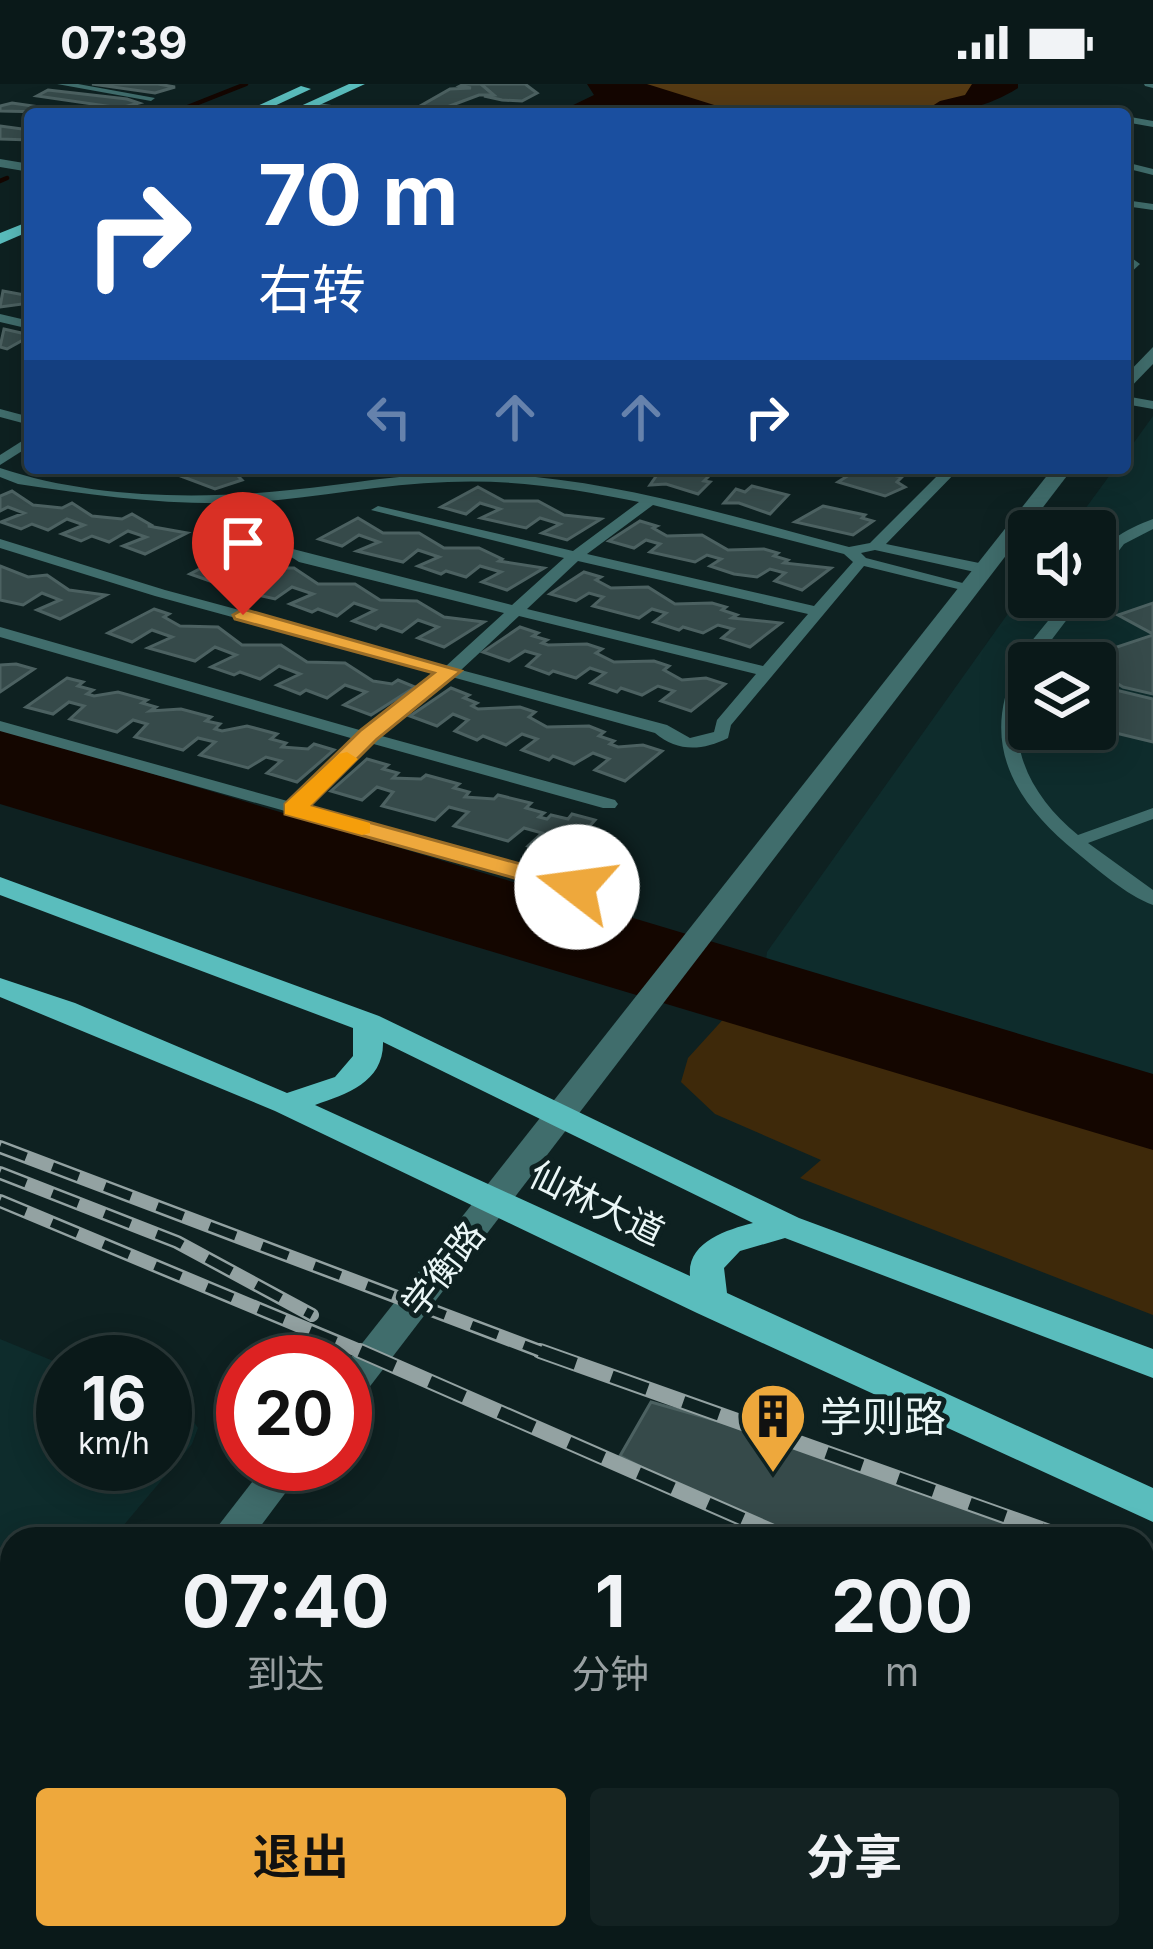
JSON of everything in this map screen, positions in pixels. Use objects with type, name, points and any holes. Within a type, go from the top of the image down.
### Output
[{"type":"main road","points":[[260,108],[316,84]]},
{"type":"main road","points":[[302,108],[359,84]]},
{"type":"main road","name":"仙林大道","points":[[0,885],[368,1023],[787,1226],[1153,1364]]},
{"type":"main road","name":"仙林大道","points":[[0,987],[64,1009],[286,1104],[1153,1506]]},
{"type":"main road","points":[[286,1104],[346,1084],[368,1058],[368,1023]]},
{"type":"main road","points":[[710,1304],[706,1264],[728,1242],[787,1226]]},
{"type":"street","points":[[1131,380],[1153,352]]},
{"type":"street","points":[[496,1202],[557,1115],[1058,474]]},
{"type":"street","name":"学衡路","points":[[372,1358],[496,1202]]},
{"type":"street","points":[[238,1527],[266,1491]]},
{"type":"lane","points":[[61,84],[151,98]]},
{"type":"lane","points":[[0,472],[17,480],[140,497],[247,498],[475,477],[584,488],[855,556],[977,578]]},
{"type":"lane","points":[[0,543],[698,743],[722,734],[723,724],[818,612],[855,556],[875,546],[947,474]]},
{"type":"lane","points":[[294,809],[369,734],[450,671],[575,556],[650,501]]},
{"type":"lane","points":[[378,510],[818,612]]},
{"type":"lane","points":[[1116,545],[1149,528]]},
{"type":"lane","points":[[875,546],[977,578]]},
{"type":"lane","points":[[290,550],[304,559],[767,672]]},
{"type":"lane","points":[[1060,618],[1026,663],[1010,704],[1007,751],[1036,804],[1075,842],[1153,899]]},
{"type":"lane","points":[[0,632],[109,668],[369,734],[609,804]]},
{"type":"lane","points":[[0,726],[577,887]]},
{"type":"lane","points":[[1075,842],[1153,813]]},
{"type":"shaded area","points":[[587,84],[647,84],[724,108],[567,108],[594,95]]},
{"type":"shaded area","points":[[637,84],[999,84],[947,108],[716,108]]},
{"type":"shaded area","points":[[972,84],[1018,84],[995,100],[971,108],[929,108],[965,95]]},
{"type":"shaded area","points":[[1153,416],[1153,1094],[766,961],[767,952],[1008,613],[1008,618],[1116,618],[1116,510],[1084,510],[1111,474],[1131,474],[1131,447]]},
{"type":"shaded area","points":[[0,728],[1153,1074],[1153,1150],[0,804]]},
{"type":"shaded area","points":[[728,1014],[1153,1148],[1153,1315],[800,1178],[821,1160],[715,1114],[681,1082],[688,1058]]},
{"type":"shaded area","points":[[0,1339],[36,1354],[36,1491],[152,1491],[122,1527],[0,1527]]},
{"type":"building","points":[[92,84],[158,84],[175,87],[155,93]]},
{"type":"building","points":[[481,84],[494,95],[479,95],[444,108],[417,108],[450,89],[471,88],[460,86]]},
{"type":"building","points":[[481,84],[525,84],[537,93],[522,101],[502,100],[484,96],[494,95]]},
{"type":"building","points":[[48,90],[139,103],[120,108],[37,96]]},
{"type":"building","points":[[12,103],[47,108],[0,111],[0,106]]},
{"type":"building","points":[[0,126],[24,129],[24,140],[0,139]]},
{"type":"building","points":[[3,291],[24,295],[24,304],[0,307]]},
{"type":"building","points":[[4,329],[24,334],[24,339],[7,349],[0,347]]},
{"type":"building","points":[[239,474],[242,480],[215,489],[178,475]]},
{"type":"building","points":[[658,474],[711,474],[698,494],[666,484],[650,485]]},
{"type":"building","points":[[851,474],[888,474],[902,477],[897,482],[905,487],[885,496],[838,482]]},
{"type":"building","points":[[752,486],[788,495],[770,514],[724,503],[736,489],[745,492]]},
{"type":"building","points":[[478,487],[504,501],[538,501],[564,515],[601,519],[567,540],[542,533],[560,524],[540,518],[526,528],[481,518],[500,509],[480,503],[466,514],[441,507]]},
{"type":"building","points":[[12,491],[33,505],[62,508],[72,503],[92,516],[122,519],[132,514],[148,526],[187,533],[145,554],[123,546],[146,537],[128,531],[109,542],[92,536],[81,541],[62,534],[84,525],[67,519],[48,530],[32,524],[21,529],[1,522],[24,513],[8,507],[0,511],[0,496]]},
{"type":"building","points":[[823,506],[873,521],[853,535],[795,522]]},
{"type":"building","points":[[358,518],[383,533],[419,533],[444,548],[479,548],[502,559],[499,561],[544,568],[507,590],[482,582],[501,572],[480,566],[466,577],[441,574],[418,566],[439,557],[418,550],[403,562],[357,551],[379,542],[359,535],[342,546],[319,539]]},
{"type":"building","points":[[640,521],[657,526],[653,528],[667,536],[702,535],[728,550],[764,549],[788,560],[784,563],[831,568],[802,590],[775,581],[785,573],[770,569],[757,577],[734,574],[710,566],[721,559],[707,555],[695,562],[650,552],[660,544],[646,540],[634,548],[609,541]]},
{"type":"building","points":[[232,552],[258,568],[294,568],[318,584],[355,584],[380,600],[417,601],[444,617],[484,622],[444,647],[418,638],[438,627],[418,620],[402,632],[381,625],[376,629],[353,621],[375,610],[354,603],[337,616],[318,609],[312,612],[290,604],[313,594],[292,587],[275,599],[228,588],[251,577],[232,571],[213,582],[190,574]]},
{"type":"building","points":[[0,566],[28,577],[47,575],[69,590],[106,595],[60,619],[37,610],[60,600],[42,593],[23,605],[0,600]]},
{"type":"building","points":[[584,572],[601,577],[596,580],[611,588],[648,587],[675,604],[712,603],[737,615],[732,618],[781,623],[750,647],[722,638],[733,629],[718,625],[703,633],[679,630],[654,622],[666,613],[652,609],[639,618],[593,606],[603,597],[589,593],[576,601],[550,594]]},
{"type":"building","points":[[1153,603],[1153,634],[1118,615]]},
{"type":"building","points":[[154,609],[169,614],[164,617],[180,626],[218,627],[242,645],[281,645],[307,662],[345,663],[373,681],[392,684],[398,680],[415,687],[371,715],[344,705],[366,692],[345,685],[327,698],[306,690],[300,694],[277,685],[300,674],[279,666],[260,679],[240,672],[234,675],[211,667],[236,655],[215,647],[195,661],[148,648],[172,637],[152,630],[132,642],[108,633]]},
{"type":"building","points":[[520,627],[538,633],[533,636],[547,640],[542,643],[548,645],[587,644],[602,649],[596,653],[614,662],[654,661],[669,666],[664,670],[682,680],[706,678],[725,684],[691,711],[661,701],[674,691],[658,686],[642,695],[621,688],[617,692],[591,683],[605,673],[590,668],[576,678],[549,674],[527,666],[539,655],[525,651],[509,661],[483,652]]},
{"type":"building","points":[[1153,635],[1153,694],[1116,683],[1116,647]]},
{"type":"building","points":[[0,665],[34,669],[0,692]]},
{"type":"building","points":[[67,678],[83,682],[78,686],[93,690],[87,694],[94,696],[118,692],[147,700],[142,703],[156,707],[150,711],[181,709],[211,717],[206,721],[220,724],[215,729],[222,731],[247,726],[277,734],[271,739],[286,743],[282,747],[308,749],[314,744],[334,750],[297,782],[267,773],[281,761],[266,757],[248,768],[200,755],[215,742],[198,738],[183,750],[135,737],[147,724],[133,720],[117,732],[70,719],[84,706],[69,702],[53,714],[26,707]]},
{"type":"building","points":[[451,688],[469,695],[464,698],[477,703],[472,706],[478,709],[520,707],[535,712],[529,717],[547,727],[589,726],[604,732],[599,736],[618,747],[643,745],[662,751],[625,781],[595,770],[609,759],[593,753],[574,764],[553,756],[549,760],[522,750],[537,739],[522,734],[506,745],[455,731],[468,720],[453,714],[437,726],[410,716]]},
{"type":"building","points":[[1116,690],[1153,699],[1153,742],[1116,733]]},
{"type":"building","points":[[367,759],[388,765],[383,769],[398,773],[393,778],[426,775],[459,784],[454,788],[469,792],[465,797],[494,799],[498,795],[531,803],[526,808],[544,813],[539,817],[568,819],[572,814],[595,820],[563,856],[528,846],[542,833],[524,828],[508,841],[454,826],[468,812],[449,807],[435,820],[382,806],[393,792],[377,787],[362,800],[331,791]]},
{"type":"building","name":"学则路","points":[[651,1402],[805,1446],[1042,1527],[757,1527],[620,1456]]},
{"type":"waterway","points":[[185,108],[246,84]]},
{"type":"waterway","points":[[0,181],[7,178]]},
{"type":"railway","points":[[0,1147],[541,1351]]},
{"type":"railway","points":[[0,1173],[177,1242],[312,1315]]},
{"type":"railway","points":[[0,1201],[321,1335]]},
{"type":"railway","points":[[541,1351],[1035,1527]]},
{"type":"railway","points":[[541,1351],[548,1354]]},
{"type":"railway","points":[[372,1356],[762,1527]]},
{"type":"slow traffic","points":[[347,759],[294,809],[362,828]]},
{"type":"place","name":"学则路","points":[[773,1475]]},
{"type":"route","points":[[243,615],[450,671],[369,734],[294,809],[577,887]]}]
